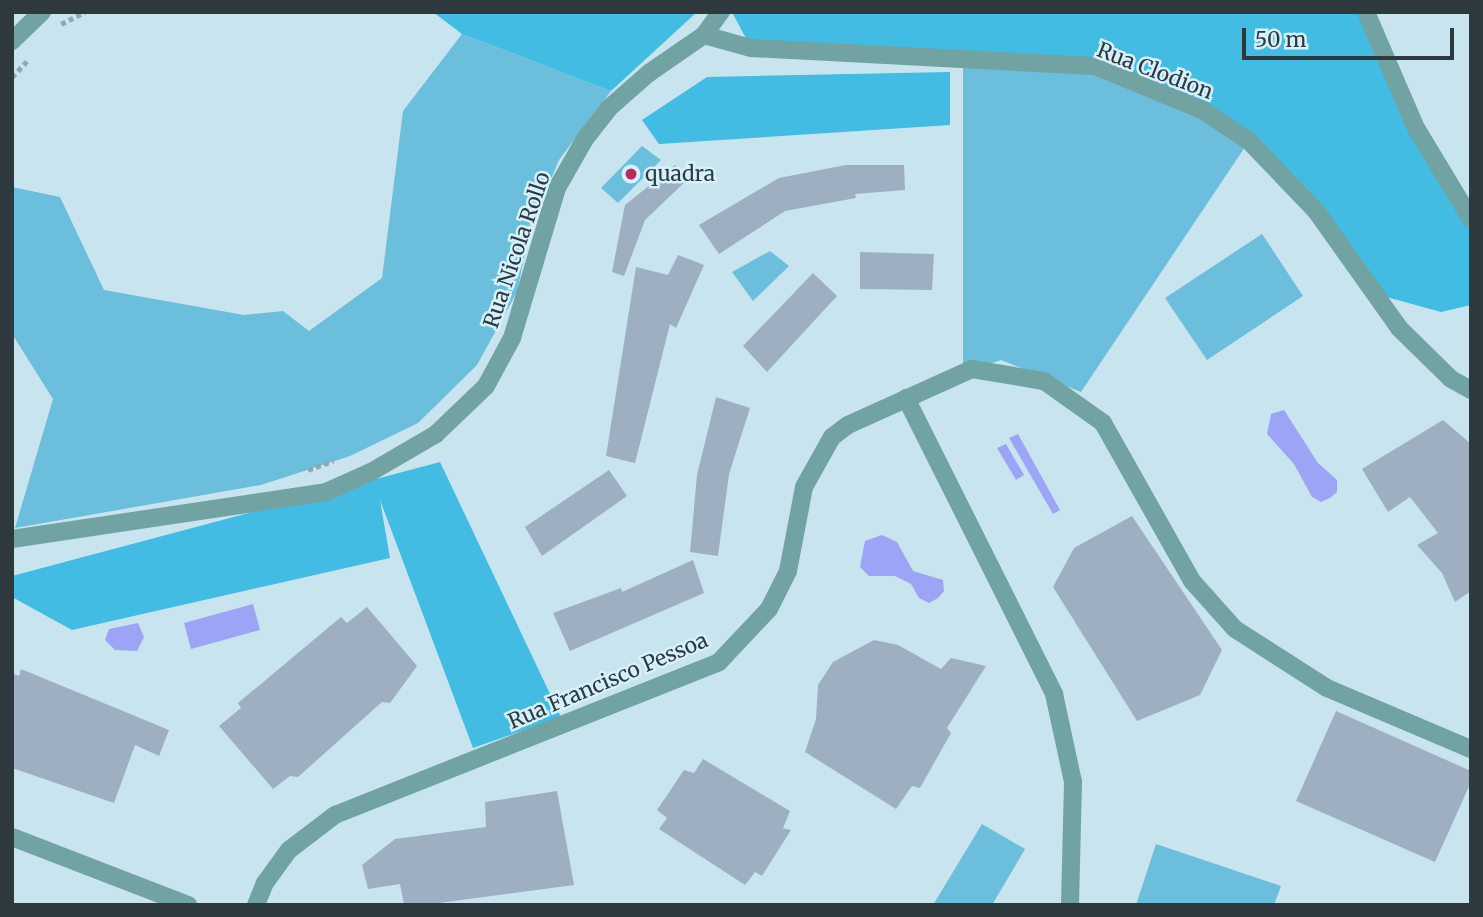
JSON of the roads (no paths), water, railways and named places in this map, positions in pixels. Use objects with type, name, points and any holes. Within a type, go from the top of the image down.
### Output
[{"type":"street","points":[[12,41],[42,12]]},
{"type":"street","name":"Rua Nicola Rollo","points":[[12,539],[326,492],[371,472],[436,433],[486,386],[512,338],[557,188],[585,139],[609,108],[639,82],[704,35],[721,12]]},
{"type":"street","points":[[1366,12],[1416,128],[1471,219]]},
{"type":"street","name":"Rua Clodion","points":[[704,35],[751,48],[1095,66],[1202,110],[1250,141],[1316,211],[1399,328],[1451,379],[1471,390]]},
{"type":"street","name":"Rua Francisco Pessoa","points":[[256,905],[265,883],[289,850],[335,815],[719,662],[769,609],[788,570],[804,487],[832,437],[906,398],[972,369],[1044,381],[1103,423],[1192,581],[1235,629],[1327,688],[1471,749]]},
{"type":"street","points":[[906,398],[1054,694],[1073,782],[1070,905]]},
{"type":"street","points":[[12,837],[188,905]]},
{"type":"place","name":"quadra","points":[[631,174]]}]
